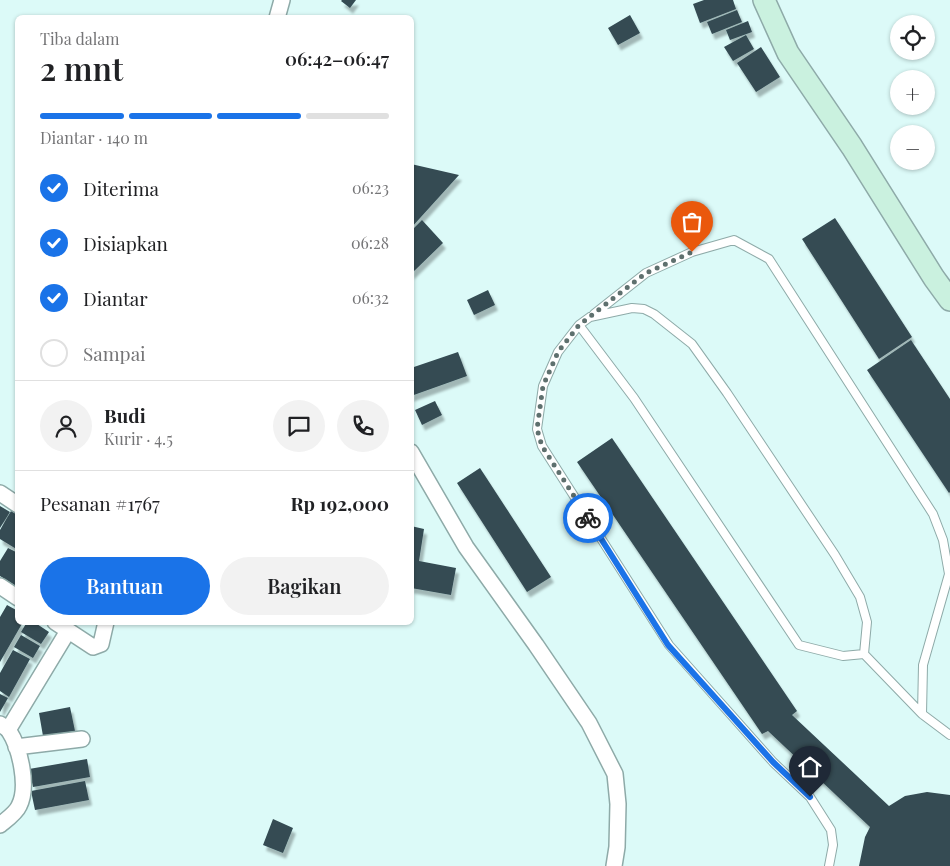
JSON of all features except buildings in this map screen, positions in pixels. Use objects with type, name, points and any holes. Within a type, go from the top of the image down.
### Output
[{"type":"street","points":[[278,15],[282,0]]},
{"type":"street","points":[[764,0],[788,53],[852,147],[934,278],[950,300]]},
{"type":"street","points":[[414,457],[466,547],[536,645],[588,723],[615,774],[618,804],[617,847],[614,866]]},
{"type":"street","points":[[0,493],[15,503]]},
{"type":"street","points":[[0,586],[15,596]]},
{"type":"street","points":[[59,625],[93,647],[101,644],[105,625]]},
{"type":"street","points":[[0,825],[19,806],[23,791],[23,773],[16,747],[4,727],[68,631]]},
{"type":"street","points":[[16,747],[82,739]]},
{"type":"lane","points":[[829,866],[834,845],[831,830],[810,797],[773,762],[668,645],[542,446],[537,429],[543,386],[558,352],[579,325],[646,273],[692,252],[734,240],[769,259],[933,514],[943,540],[949,574],[923,665],[922,714]]},
{"type":"lane","points":[[590,317],[632,308],[644,309],[654,314],[692,344],[830,547],[860,597],[867,622],[864,654],[922,714],[950,735]]},
{"type":"lane","points":[[579,325],[634,398],[799,645],[842,656],[864,654]]},
{"type":"way so far","points":[[588,518],[542,446],[537,429],[543,386],[558,352],[579,325],[646,273],[692,252]]},
{"type":"route","points":[[588,518],[668,645],[773,762],[810,797]]}]
